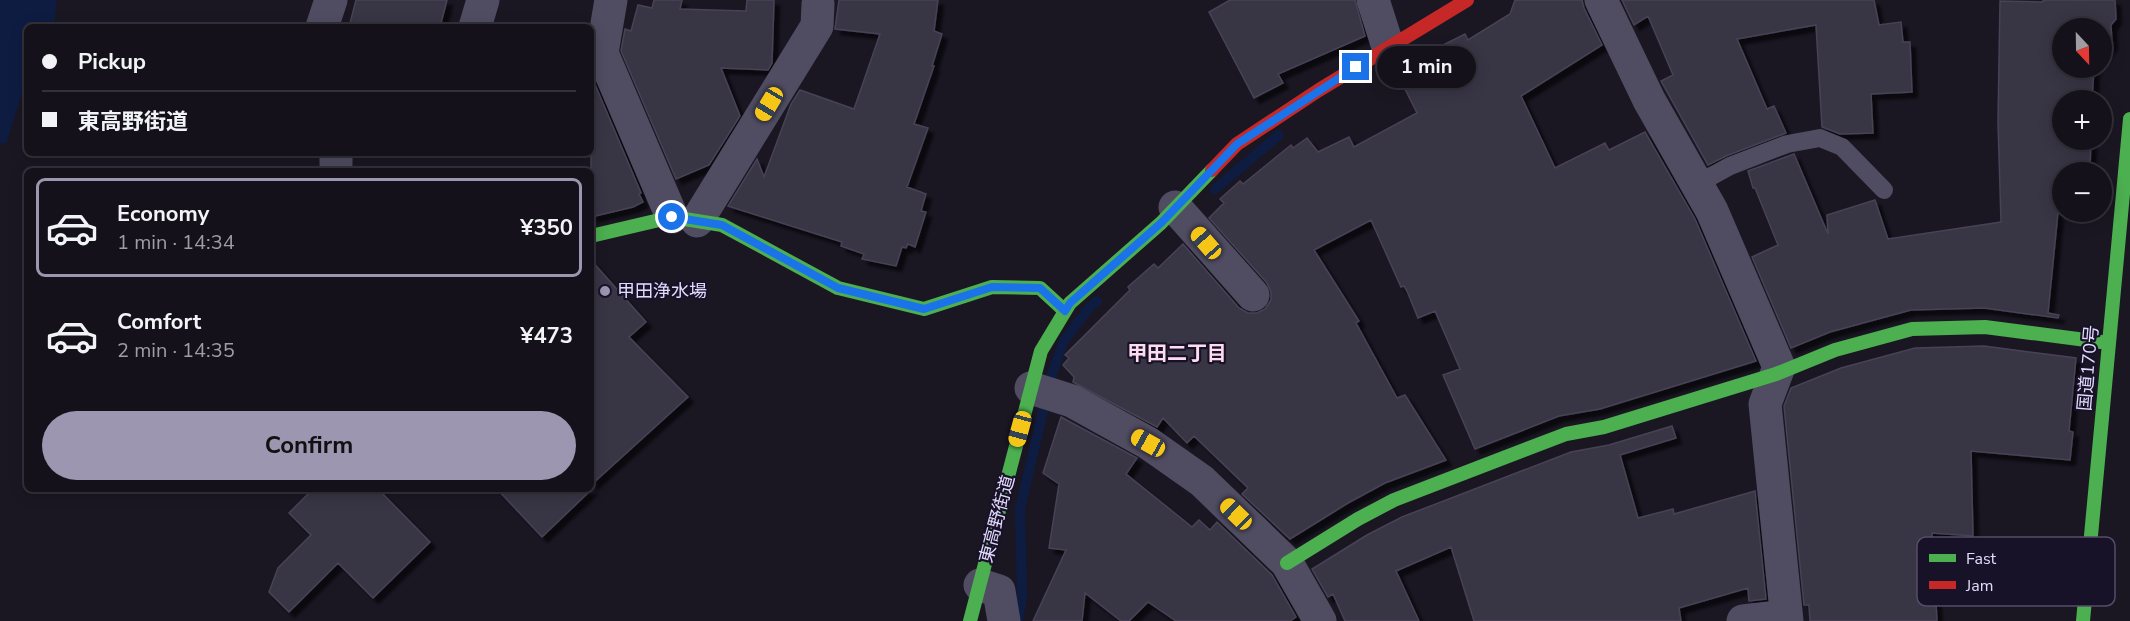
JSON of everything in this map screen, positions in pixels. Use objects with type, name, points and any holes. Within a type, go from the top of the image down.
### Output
[{"type":"main road","name":"東高野街道","points":[[980,585],[1041,351],[1070,303],[1161,223],[1237,144],[1388,47],[1467,0]]},
{"type":"main road","name":"国道170号","points":[[2091,537],[2130,119]]},
{"type":"main road","points":[[594,235],[685,219],[722,225],[838,288],[924,309],[992,287],[1004,287],[1040,288],[1065,311]]},
{"type":"main road","points":[[1287,563],[1358,519],[1405,496],[1566,434],[1604,427],[1776,374],[1835,350],[1912,329],[1985,327],[2109,343]]},
{"type":"main road","points":[[970,621],[980,585]]},
{"type":"main road","name":"国道170号","points":[[2083,621],[2084,606]]},
{"type":"street","points":[[323,24],[331,0]]},
{"type":"street","points":[[476,24],[483,0]]},
{"type":"street","points":[[611,0],[602,53],[685,219],[817,26],[818,4]]},
{"type":"street","points":[[1372,0],[1388,47]]},
{"type":"street","points":[[1601,0],[1649,100],[1712,211],[1779,367],[1765,404],[1786,618],[1743,621]]},
{"type":"street","points":[[1175,207],[1252,296]]},
{"type":"street","points":[[1031,388],[1072,401],[1148,443],[1202,481],[1287,563],[1320,621]]},
{"type":"street","name":"東高野街道","points":[[980,585],[999,591],[1004,621]]},
{"type":"lane","points":[[1697,184],[1731,166],[1787,144],[1820,138],[1842,147],[1884,190]]},
{"type":"water","points":[[0,0],[57,0],[54,24],[24,24],[24,87],[6,144],[0,143]]},
{"type":"building","points":[[356,0],[447,0],[441,24],[350,24]]},
{"type":"building","points":[[654,0],[682,0],[680,9],[746,11],[747,0],[774,0],[772,63],[768,70],[721,68],[740,116],[709,165],[676,179],[621,51],[625,29],[631,31],[638,5],[652,8]]},
{"type":"building","points":[[839,0],[938,0],[934,31],[942,34],[932,66],[934,66],[914,124],[928,128],[907,187],[926,194],[921,211],[926,212],[915,247],[908,244],[906,248],[902,247],[896,266],[862,259],[864,254],[841,246],[842,242],[728,206],[757,159],[764,177],[791,104],[800,90],[854,109],[880,34],[835,29]]},
{"type":"building","points":[[1230,0],[1355,0],[1365,36],[1278,74],[1283,83],[1254,98],[1209,12]]},
{"type":"building","points":[[1515,0],[1582,0],[1602,45],[1521,96],[1555,168],[1605,143],[1609,150],[1645,132],[1695,219],[1756,361],[1600,409],[1559,416],[1475,449],[1443,375],[1460,369],[1435,311],[1418,318],[1407,291],[1404,286],[1401,287],[1371,220],[1314,250],[1359,321],[1356,323],[1397,398],[1405,395],[1446,460],[1385,483],[1290,539],[1242,494],[1248,488],[1194,436],[1187,443],[1163,418],[1157,427],[1073,382],[1074,377],[1063,365],[1069,358],[1065,355],[1130,290],[1128,287],[1154,264],[1158,268],[1183,244],[1239,308],[1248,313],[1257,313],[1265,309],[1271,300],[1271,292],[1267,283],[1209,218],[1224,203],[1220,199],[1240,181],[1243,184],[1291,145],[1293,148],[1307,138],[1318,152],[1349,137],[1354,147],[1417,113],[1395,69],[1465,34],[1468,40],[1510,14]]},
{"type":"building","points":[[1622,0],[1874,0],[1879,25],[1901,22],[1903,42],[1910,42],[1912,92],[1871,94],[1873,133],[1840,134],[1822,127],[1816,25],[1737,39],[1767,109],[1774,106],[1786,133],[1708,165],[1661,81],[1673,75],[1648,16],[1634,25]]},
{"type":"building","points":[[2043,0],[2115,0],[2116,19],[2112,24],[2112,18],[2052,18],[2052,78],[2093,78],[2093,90],[2052,90],[2052,150],[2091,150],[2090,162],[2052,162],[2052,222],[2057,222],[2048,313],[2059,315],[2058,318],[1984,308],[1911,310],[1830,332],[1791,348],[1752,257],[1778,245],[1748,171],[1794,154],[1828,234],[1827,215],[1875,200],[1888,239],[2001,222],[1998,122],[2000,1],[2043,2]]},
{"type":"building","points":[[594,82],[643,202],[633,207],[594,216],[594,168],[591,168],[591,156],[594,156]]},
{"type":"building","points":[[594,263],[646,322],[629,337],[688,397],[594,482]]},
{"type":"building","points":[[1984,346],[2076,358],[2069,431],[2073,432],[2070,460],[1971,451],[1973,536],[1932,533],[1932,537],[1917,537],[1917,606],[1936,606],[1937,621],[1810,621],[1809,605],[1804,605],[1784,406],[1791,388],[1841,368],[1915,348]]},
{"type":"building","points":[[1061,417],[1137,458],[1126,474],[1192,527],[1199,520],[1210,530],[1217,522],[1272,575],[1296,617],[1290,621],[1176,621],[1148,602],[1129,621],[1121,621],[1085,593],[1082,621],[1033,621],[1066,550],[1049,548],[1059,484],[1043,473]]},
{"type":"building","points":[[1672,426],[1676,438],[1620,455],[1638,518],[1673,509],[1674,514],[1755,491],[1766,599],[1749,601],[1748,588],[1679,608],[1681,621],[1474,621],[1451,547],[1396,571],[1419,621],[1345,621],[1333,594],[1328,597],[1312,569],[1367,535],[1402,517],[1571,452],[1609,445]]},
{"type":"building","points":[[310,492],[381,492],[430,542],[373,598],[338,563],[289,612],[269,592],[278,568],[311,535],[289,513]]},
{"type":"building","points":[[500,492],[589,492],[542,537]]},
{"type":"waterway","points":[[1215,189],[1279,135]]},
{"type":"waterway","points":[[1018,621],[1022,596],[1020,509],[1051,377],[1064,341],[1088,309],[1097,301]]},
{"type":"traffic: fast","points":[[2091,537],[2130,119]]},
{"type":"traffic: fast","points":[[970,621],[1041,351],[1070,303],[1161,223],[1212,170]]},
{"type":"traffic: fast","points":[[594,235],[672,217],[722,225],[838,288],[924,309],[992,287],[1040,288],[1065,311]]},
{"type":"traffic: fast","points":[[1287,563],[1358,519],[1394,500],[1566,434],[1604,427],[1776,374],[1835,350],[1912,329],[1985,327],[2109,343]]},
{"type":"traffic: fast","points":[[2083,621],[2084,606]]},
{"type":"traffic: jam","points":[[1212,170],[1237,144],[1319,90],[1467,0]]},
{"type":"place","name":"甲田浄水場","points":[[605,291]]},
{"type":"district","name":"甲田二丁目","points":[[1177,353]]},
{"type":"route","points":[[672,217],[722,225],[838,288],[924,309],[992,287],[1040,288],[1065,311],[1070,303],[1161,223],[1237,144],[1356,67]]}]
